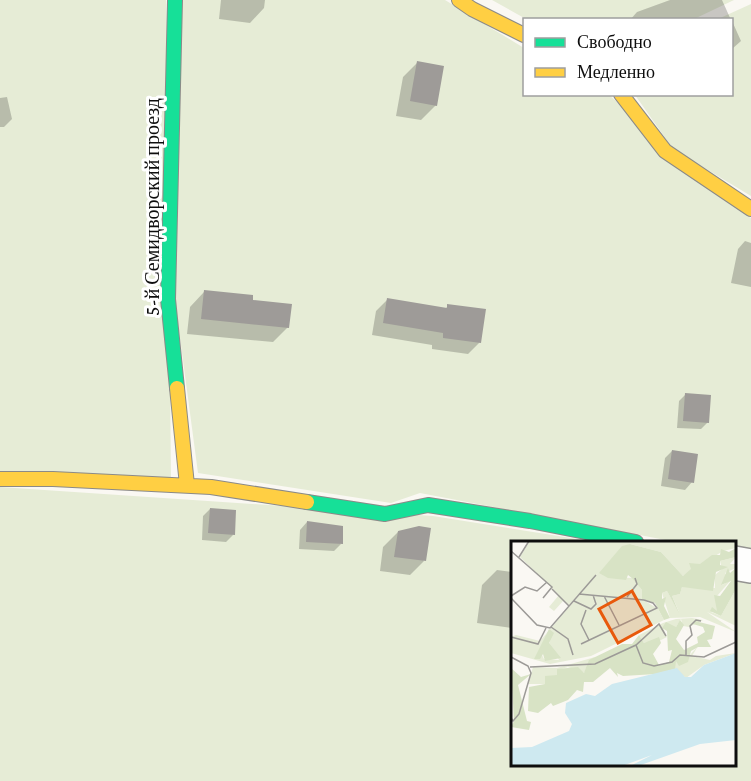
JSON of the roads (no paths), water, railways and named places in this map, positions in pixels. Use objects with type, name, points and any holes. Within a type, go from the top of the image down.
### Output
[{"type":"street","name":"5-й Семидворский проезд","points":[[175,0],[168,299],[187,485]]},
{"type":"street","points":[[459,0],[472,9],[523,34]]},
{"type":"street","points":[[623,96],[665,151],[751,209]]},
{"type":"street","points":[[0,479],[187,485],[385,513],[428,505],[530,521],[626,541]]},
{"type":"street","points":[[736,563],[751,566]]}]
